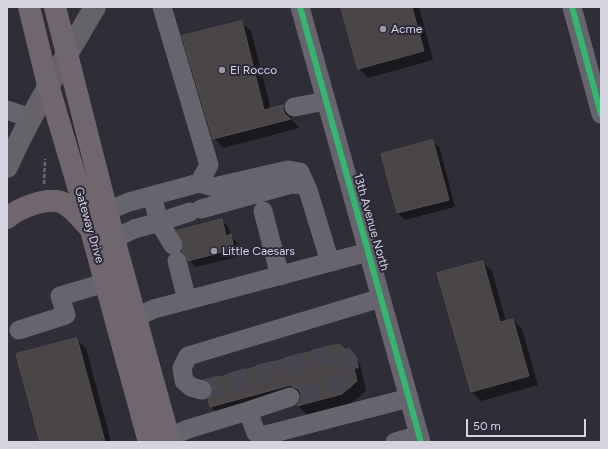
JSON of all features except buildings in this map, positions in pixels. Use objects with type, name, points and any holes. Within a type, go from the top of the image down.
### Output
[{"type":"highway","name":"Gateway Drive","points":[[29,7],[48,85],[91,230],[105,283],[163,440]]},
{"type":"highway","name":"Gateway Drive","points":[[55,7],[114,239],[136,317],[163,440]]},
{"type":"highway","points":[[7,218],[13,213],[42,201],[61,202],[73,210],[91,230]]},
{"type":"main road","points":[[7,167],[30,118],[48,85],[95,7]]},
{"type":"street","points":[[162,7],[209,165],[199,183]]},
{"type":"street","name":"13th Avenue North","points":[[300,7],[420,439]]},
{"type":"street","points":[[572,7],[601,114]]},
{"type":"street","points":[[294,107],[326,101]]},
{"type":"street","points":[[7,110],[30,118]]},
{"type":"street","points":[[107,211],[129,202],[199,183],[214,187],[288,170],[300,172],[308,190],[330,262]]},
{"type":"street","points":[[114,239],[134,229],[291,184],[304,185],[308,190]]},
{"type":"street","points":[[152,196],[159,222],[175,253],[187,300]]},
{"type":"street","points":[[263,211],[280,276]]},
{"type":"street","points":[[136,317],[154,309],[368,252]]},
{"type":"street","points":[[19,330],[66,315],[60,296],[105,283]]},
{"type":"street","points":[[202,390],[191,388],[184,381],[182,368],[188,356],[381,298]]},
{"type":"street","points":[[163,440],[188,429],[248,412],[290,397]]},
{"type":"street","points":[[248,412],[256,433],[262,436],[409,398]]},
{"type":"street","points":[[395,442],[420,439]]},
{"type":"path","points":[[44,186],[45,159]]},
{"type":"tunnel","points":[[202,390],[340,352],[348,361],[350,372],[344,381],[290,397]]},
{"type":"cycle path","points":[[300,7],[421,442]]},
{"type":"cycle path","points":[[572,7],[601,114]]},
{"type":"place","name":"Acme","points":[[383,29]]},
{"type":"place","name":"El Rocco","points":[[222,70]]},
{"type":"place","name":"Little Caesars","points":[[214,251]]}]
